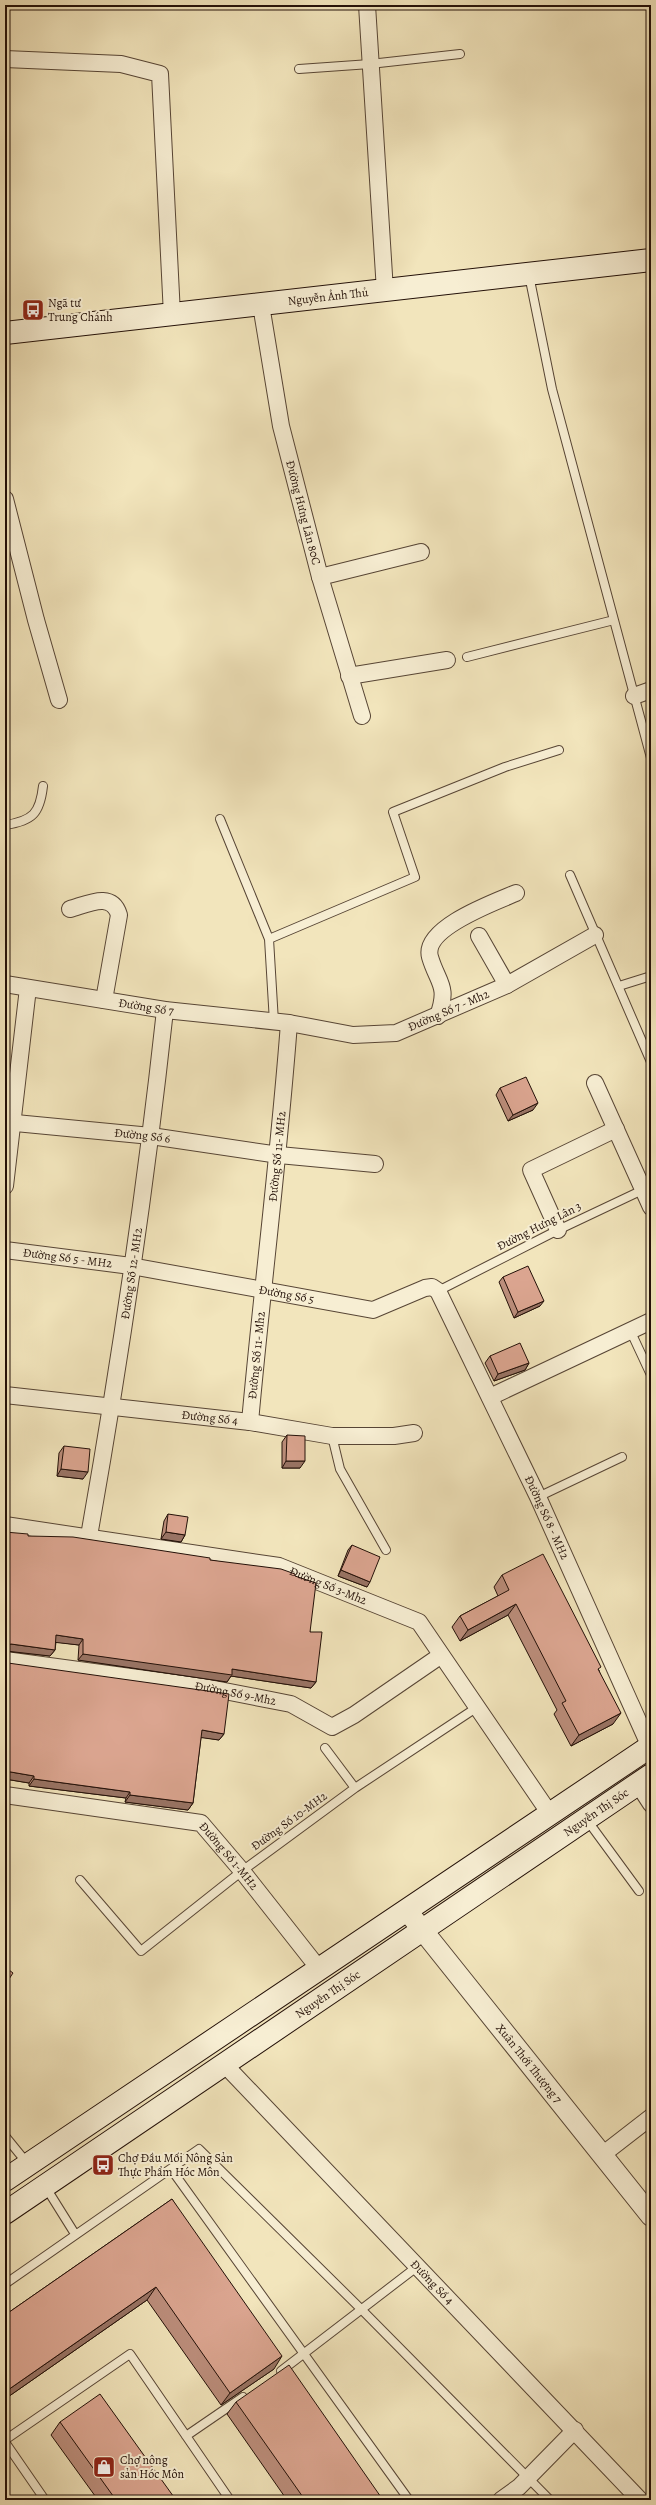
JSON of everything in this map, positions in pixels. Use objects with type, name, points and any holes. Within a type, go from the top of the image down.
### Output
[{"type":"main road","name":"Nguyễn Ảnh Thủ","points":[[5,333],[651,260]]},
{"type":"main road","name":"Nguyễn Thị Sóc","points":[[5,2180],[408,1912],[650,1747]]},
{"type":"main road","name":"Nguyễn Thị Sóc","points":[[5,2213],[422,1931],[585,1818],[645,1779]]},
{"type":"street","points":[[367,5],[385,291]]},
{"type":"street","points":[[5,60],[121,64],[160,74],[172,315]]},
{"type":"street","name":"Đường Hưng Lân 80C","points":[[261,305],[281,426],[320,577],[362,716]]},
{"type":"street","points":[[5,499],[36,620],[59,700]]},
{"type":"street","points":[[320,577],[421,552]]},
{"type":"street","points":[[349,676],[447,660]]},
{"type":"street","points":[[634,696],[651,690]]},
{"type":"street","points":[[438,1016],[444,996],[443,988],[430,958],[429,950],[431,943],[452,924],[471,913],[516,893]]},
{"type":"street","points":[[70,909],[103,900],[114,903],[118,909],[119,915],[104,1000]]},
{"type":"street","name":"Đường Số 7 - Mh2","points":[[282,1022],[353,1035],[396,1033],[507,985],[595,934]]},
{"type":"street","points":[[479,936],[507,985]]},
{"type":"street","name":"Đường Số 7","points":[[5,984],[165,1010],[282,1022]]},
{"type":"street","points":[[5,1186],[9,1123],[28,988]]},
{"type":"street","name":"Đường Số 12- MH2","points":[[89,1536],[112,1408],[131,1266],[151,1136],[165,1010]]},
{"type":"street","name":"Đường Số 11- MH2","points":[[262,1289],[279,1155],[282,1022]]},
{"type":"street","points":[[595,1083],[616,1129],[647,1188],[651,1207]]},
{"type":"street","name":"Đường Số 6","points":[[9,1123],[151,1136],[279,1155],[376,1164]]},
{"type":"street","points":[[558,1230],[531,1170],[616,1129]]},
{"type":"street","name":"Đường Số 5 - MH2","points":[[5,1250],[131,1266]]},
{"type":"street","name":"Đường Số 5","points":[[131,1266],[373,1310],[425,1288],[432,1287],[438,1291]]},
{"type":"street","name":"Đường Số 11- Mh2","points":[[250,1422],[262,1289]]},
{"type":"street","name":"Đường Số 8 - MH2","points":[[438,1291],[538,1497],[650,1747]]},
{"type":"street","points":[[490,1397],[651,1321]]},
{"type":"street","name":"Đường Số 4","points":[[5,1395],[112,1408],[250,1422],[332,1436],[394,1436],[414,1433]]},
{"type":"street","name":"Đường Số 3-Mh2","points":[[5,1525],[89,1536],[279,1566],[419,1622],[440,1656],[550,1814]]},
{"type":"street","name":"Đường Số 9-Mh2","points":[[5,1660],[204,1687],[291,1704],[332,1727],[354,1715],[440,1656]]},
{"type":"street","points":[[645,1779],[651,1804]]},
{"type":"street","name":"Đường Số 1-MH2","points":[[5,1795],[201,1823],[242,1871],[320,1970]]},
{"type":"street","name":"Xuân Thới Thượng 7","points":[[408,1912],[651,2216]]},
{"type":"street","name":"Đường Số 4","points":[[225,2065],[575,2430],[640,2500]]},
{"type":"street","points":[[602,2155],[651,2116]]},
{"type":"street","points":[[501,2500],[528,2477],[575,2430]]},
{"type":"lane","points":[[298,69],[370,64],[460,54]]},
{"type":"lane","points":[[528,274],[552,389],[651,758]]},
{"type":"lane","points":[[467,657],[614,620]]},
{"type":"lane","points":[[269,940],[414,877],[393,812],[505,767],[559,750]]},
{"type":"lane","points":[[5,825],[25,820],[37,812],[41,801],[43,786]]},
{"type":"lane","points":[[220,819],[269,940],[282,1022]]},
{"type":"lane","points":[[570,875],[651,1062]]},
{"type":"lane","points":[[619,986],[651,976]]},
{"type":"lane","name":"Đường Hưng Lân 3","points":[[438,1291],[558,1230],[647,1188]]},
{"type":"lane","points":[[630,1330],[651,1375]]},
{"type":"lane","points":[[332,1436],[340,1469],[386,1550]]},
{"type":"lane","points":[[538,1497],[622,1457]]},
{"type":"lane","name":"Đường Số 10-MH2","points":[[80,1880],[141,1951],[242,1871],[355,1788],[476,1708]]},
{"type":"lane","points":[[325,1748],[355,1788]]},
{"type":"lane","points":[[585,1818],[638,1891]]},
{"type":"lane","points":[[5,2136],[28,2164]]},
{"type":"lane","points":[[5,2284],[199,2149],[362,2310],[550,2500]]},
{"type":"lane","points":[[171,2169],[409,2500]]},
{"type":"lane","points":[[45,2186],[75,2234]]},
{"type":"lane","points":[[271,2378],[305,2354],[418,2266]]},
{"type":"lane","points":[[45,2500],[5,2441],[130,2354],[230,2500]]},
{"type":"lane","points":[[186,2436],[254,2390]]},
{"type":"building","points":[[526,1077],[538,1103],[513,1115],[500,1088]]},
{"type":"building","points":[[528,1266],[544,1301],[518,1312],[503,1277]]},
{"type":"building","points":[[520,1343],[529,1363],[498,1374],[490,1356]]},
{"type":"building","points":[[287,1435],[305,1436],[305,1461],[286,1461]]},
{"type":"building","points":[[64,1446],[90,1449],[88,1472],[61,1469]]},
{"type":"building","points":[[168,1514],[188,1517],[185,1535],[166,1532]]},
{"type":"building","points":[[5,1532],[28,1534],[28,1536],[73,1537],[210,1558],[210,1560],[281,1569],[295,1574],[295,1576],[316,1583],[310,1632],[322,1632],[316,1682],[232,1669],[232,1675],[83,1654],[83,1639],[56,1635],[55,1650],[11,1644],[5,1646]]},
{"type":"building","points":[[352,1545],[380,1557],[370,1582],[341,1570]]},
{"type":"building","points":[[543,1554],[601,1667],[598,1669],[621,1713],[579,1735],[562,1703],[566,1701],[516,1604],[468,1630],[460,1616],[509,1590],[502,1575]]},
{"type":"building","points":[[5,1660],[8,1663],[229,1694],[224,1734],[202,1730],[193,1803],[130,1795],[130,1792],[34,1779],[34,1776],[5,1771]]},
{"type":"building","points":[[5,1967],[13,1973],[5,1985]]},
{"type":"building","points":[[172,2199],[282,2356],[230,2393],[156,2287],[5,2392],[5,2315]]},
{"type":"building","points":[[289,2365],[383,2500],[305,2500],[236,2402]]},
{"type":"building","name":"Chợ nông sản Hóc Môn","points":[[100,2394],[176,2500],[116,2500],[60,2422]]},
{"type":"building","points":[[5,2490],[12,2500],[5,2500]]},
{"type":"place","name":"Ngã tư Trung Chánh","points":[[33,310]]},
{"type":"place","name":"Chợ Đầu Mối Nông Sản Thực Phẩm Hóc Môn","points":[[103,2165]]},
{"type":"place","name":"Chợ nông sản Hóc Môn","points":[[104,2467]]}]
